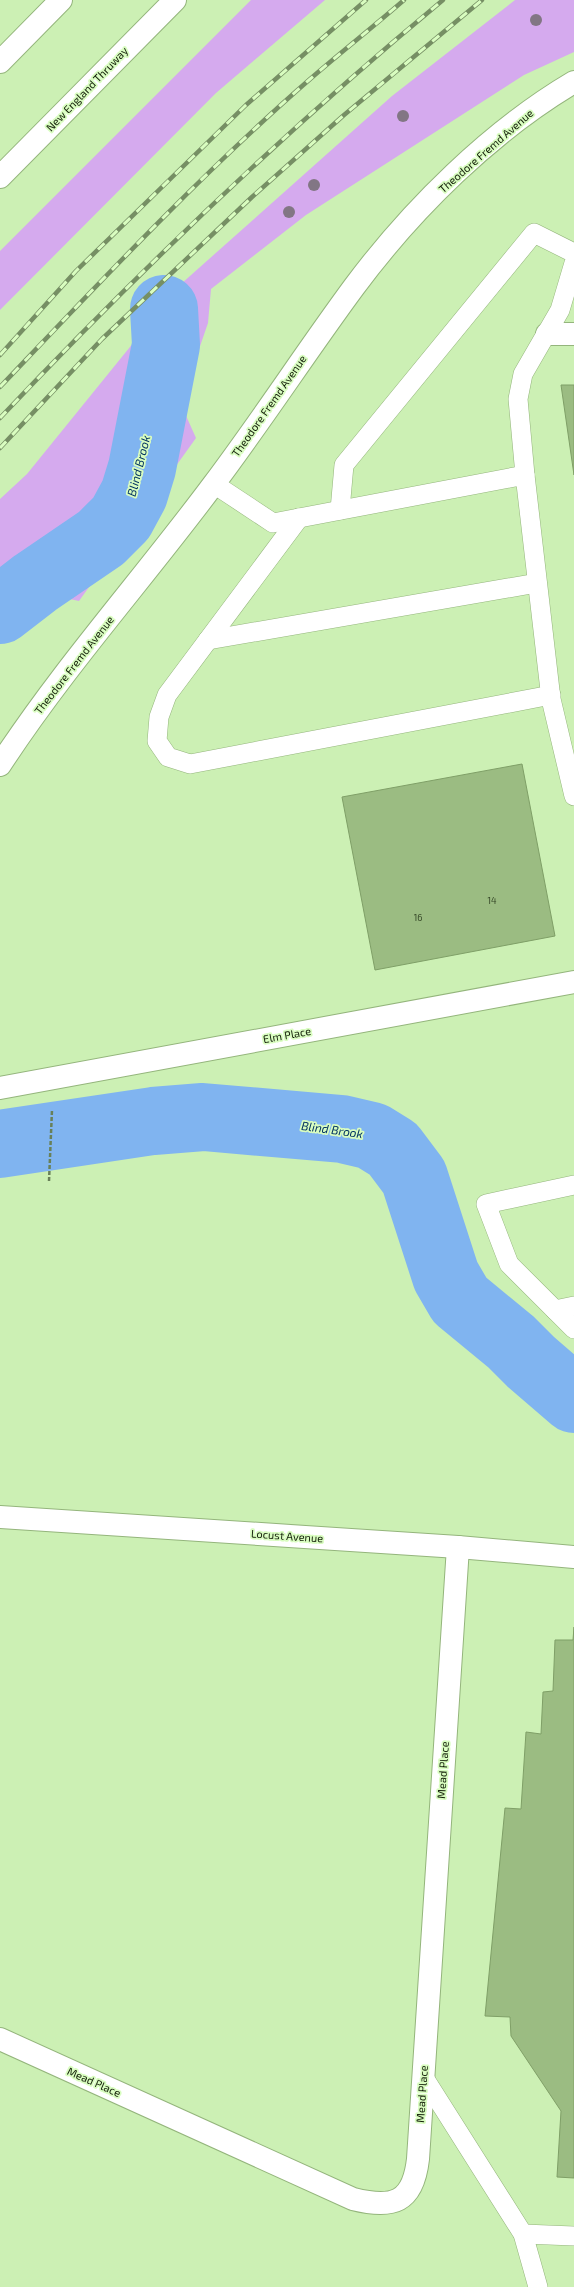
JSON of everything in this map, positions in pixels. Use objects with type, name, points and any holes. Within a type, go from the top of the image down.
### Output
[{"type":"main road","points":[[0,62],[61,0]]},
{"type":"main road","name":"New England Thruway","points":[[0,177],[174,0]]},
{"type":"main road","name":"Theodore Fremd Avenue","points":[[0,765],[44,703],[214,484],[356,285],[402,229],[454,175],[504,132],[550,96],[574,82]]},
{"type":"main road","points":[[547,334],[574,334]]},
{"type":"main road","name":"Elm Place","points":[[0,1088],[574,982]]},
{"type":"main road","name":"Locust Avenue","points":[[0,1517],[458,1547],[574,1557]]},
{"type":"main road","name":"Mead Place","points":[[0,2039],[353,2199],[373,2204],[393,2202],[407,2194],[416,2179],[458,1547]]},
{"type":"lane","points":[[340,510],[344,465],[534,233],[574,253]]},
{"type":"lane","points":[[574,263],[560,310],[547,334],[533,354],[523,374],[518,399],[537,583],[551,695],[574,796]]},
{"type":"lane","points":[[214,484],[273,523],[525,475]]},
{"type":"lane","points":[[299,518],[167,695],[159,717],[158,741],[168,757],[190,764],[551,695]]},
{"type":"lane","points":[[208,640],[537,583]]},
{"type":"lane","points":[[574,1184],[486,1204],[509,1264],[574,1329]]},
{"type":"lane","points":[[555,1310],[574,1306]]},
{"type":"lane","points":[[423,2076],[523,2234],[538,2287]]},
{"type":"lane","points":[[523,2234],[574,2236]]},
{"type":"path","points":[[49,1181],[53,1104]]},
{"type":"shaded area","points":[[251,0],[325,0],[216,93],[0,310],[0,251]]},
{"type":"shaded area","points":[[515,0],[574,0],[574,52],[524,75],[306,215],[211,289],[208,323],[187,384],[183,409],[196,438],[79,601],[46,594],[35,596],[0,635],[0,499],[27,474],[181,284],[392,96]]},
{"type":"building","points":[[561,385],[574,385],[574,475]]},
{"type":"building","points":[[522,764],[555,936],[375,970],[342,797]]},
{"type":"building","points":[[574,1627],[574,2178],[557,2177],[561,2111],[511,2036],[510,2017],[485,2016],[505,1808],[521,1809],[526,1732],[541,1734],[543,1692],[553,1691],[555,1640],[573,1640]]},
{"type":"waterway","name":"Blind Brook","points":[[0,610],[35,583],[101,538],[121,518],[134,494],[142,468],[166,345],[164,309]]},
{"type":"waterway","name":"Blind Brook","points":[[0,1144],[153,1121],[203,1117],[342,1129],[372,1136],[393,1149],[414,1177],[446,1276],[460,1300],[511,1342],[531,1362],[574,1399]]},
{"type":"railway","points":[[0,355],[76,271],[246,105],[366,0]]},
{"type":"railway","points":[[0,387],[151,230],[229,153],[309,80],[404,0]]},
{"type":"railway","points":[[0,418],[106,309],[215,202],[327,99],[443,0]]},
{"type":"railway","points":[[0,448],[102,339],[252,197],[344,115],[482,0]]}]
